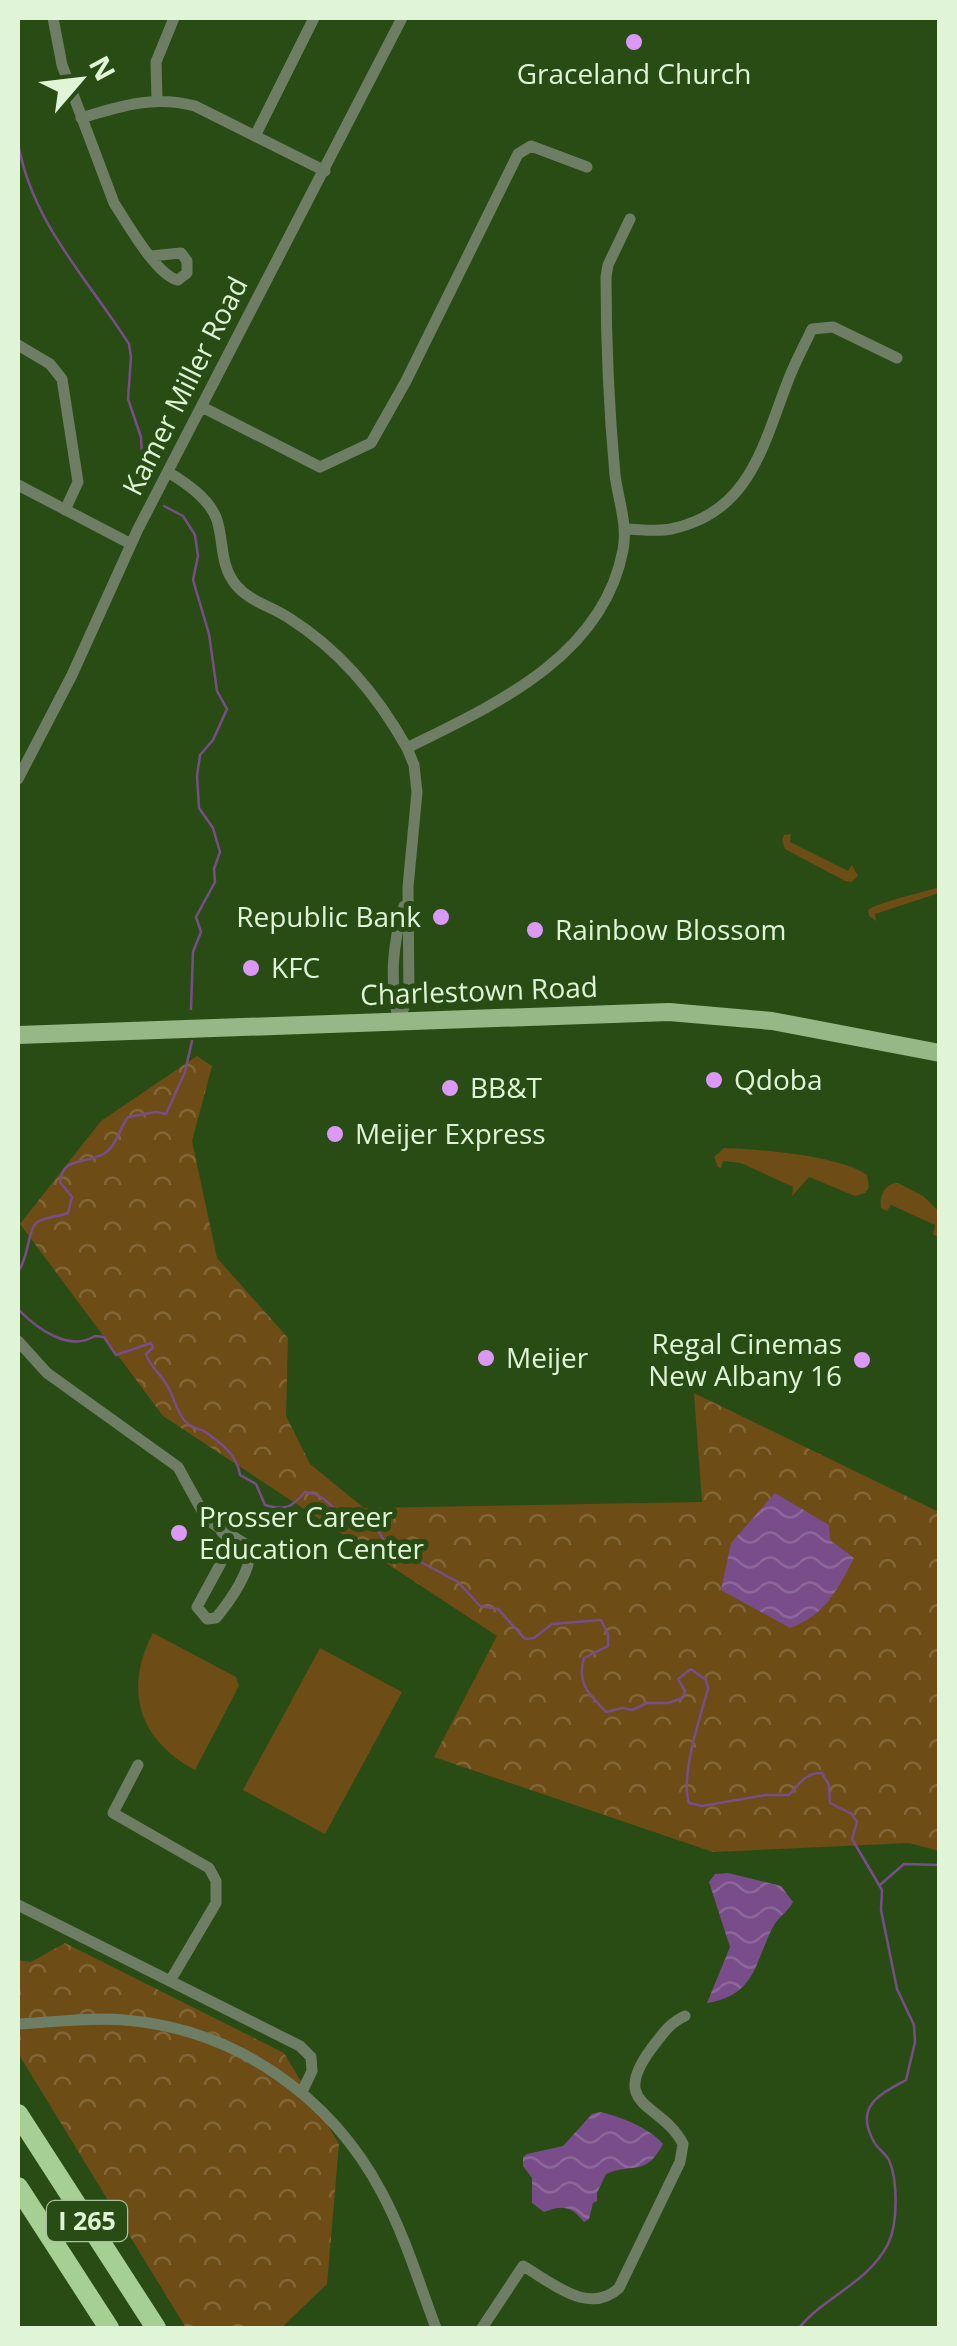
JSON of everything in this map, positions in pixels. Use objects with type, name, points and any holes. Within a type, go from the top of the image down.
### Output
[{"type":"highway","name":"I 265","points":[[18,2114],[156,2328]]},
{"type":"highway","name":"I 265","points":[[18,2187],[108,2328]]},
{"type":"main road","name":"Charlestown Road","points":[[18,1035],[669,1012],[772,1022],[940,1054]]},
{"type":"street","points":[[53,18],[55,42],[114,203],[151,256]]},
{"type":"street","points":[[156,100],[156,62],[174,18]]},
{"type":"street","points":[[255,136],[314,18]]},
{"type":"street","name":"Kamer Miller Road","points":[[18,779],[72,676],[131,544],[402,18]]},
{"type":"street","points":[[81,118],[156,100],[194,106],[325,171]]},
{"type":"street","points":[[202,407],[320,467],[362,450],[371,443],[406,381],[518,154],[530,146],[587,167]]},
{"type":"street","points":[[407,748],[512,693],[568,650],[593,616],[615,575],[624,546],[624,530],[609,388],[606,277],[630,220]]},
{"type":"street","points":[[624,530],[670,529],[729,501],[764,450],[812,329],[833,326],[898,358]]},
{"type":"street","points":[[18,345],[50,364],[62,378],[78,482],[65,510]]},
{"type":"street","points":[[168,472],[194,491],[215,516],[225,569],[234,583],[246,595],[288,617],[345,661],[407,748],[414,765],[417,792],[408,892],[392,944],[393,996],[398,1021]]},
{"type":"street","points":[[18,485],[131,544]]},
{"type":"street","points":[[18,1341],[58,1382],[178,1467],[206,1520],[228,1538],[229,1548],[197,1607],[207,1619],[220,1614],[251,1558],[246,1543],[221,1531]]},
{"type":"street","points":[[138,1765],[113,1812],[209,1868],[218,1892],[216,1903],[170,1981]]},
{"type":"street","points":[[18,1905],[300,2046],[311,2058],[312,2071],[302,2092]]},
{"type":"street","points":[[482,2328],[523,2266],[578,2298],[602,2300],[619,2288],[680,2162],[683,2144],[671,2127],[645,2108],[634,2089],[634,2080],[665,2030],[685,2016]]},
{"type":"street","points":[[18,2024],[102,2019],[168,2026],[229,2047],[302,2092],[333,2122],[381,2191],[436,2328]]},
{"type":"green space","points":[[791,834],[790,842],[848,871],[852,865],[858,876],[851,882],[845,881],[785,849],[784,835]]},
{"type":"green space","points":[[939,887],[939,893],[875,914],[876,921],[869,916],[872,907]]},
{"type":"green space","points":[[197,1056],[212,1066],[192,1141],[217,1258],[288,1338],[286,1416],[310,1464],[364,1508],[702,1502],[694,1393],[939,1512],[939,1851],[909,1843],[713,1852],[434,1757],[497,1636],[163,1416],[20,1224],[101,1121]]},
{"type":"green space","points":[[724,1148],[778,1152],[839,1163],[867,1175],[869,1187],[855,1196],[809,1177],[792,1196],[793,1187],[741,1163],[723,1161],[718,1167],[714,1157]]},
{"type":"green space","points":[[898,1183],[923,1196],[939,1211],[939,1238],[933,1234],[935,1225],[891,1205],[887,1211],[881,1208],[884,1191]]},
{"type":"green space","points":[[153,1633],[236,1677],[239,1686],[195,1770],[161,1744],[142,1712],[139,1674]]},
{"type":"green space","points":[[320,1648],[402,1692],[325,1834],[243,1790]]},
{"type":"green space","points":[[65,1943],[284,2053],[339,2144],[327,2284],[281,2328],[186,2328],[18,2053],[18,1960],[31,1962]]},
{"type":"water","points":[[775,1493],[829,1525],[830,1540],[854,1558],[822,1609],[790,1628],[721,1590],[731,1543]]},
{"type":"water","points":[[728,1873],[781,1886],[793,1902],[773,1927],[745,1985],[723,1999],[707,2003],[730,1947],[709,1882],[715,1874]]},
{"type":"water","points":[[600,2112],[634,2124],[663,2144],[645,2165],[606,2174],[589,2219],[584,2222],[566,2208],[544,2212],[532,2203],[532,2178],[523,2166],[523,2157],[563,2146],[592,2114]]},
{"type":"waterway","points":[[18,143],[25,172],[48,224],[129,344],[128,399],[141,437],[144,493]]},
{"type":"waterway","points":[[164,506],[183,516],[195,535],[198,556],[193,580],[209,634],[217,691],[227,709],[213,740],[200,755],[197,776],[199,808],[213,828],[220,852],[214,869],[215,882],[196,917],[201,932],[193,952],[191,1009]]},
{"type":"waterway","points":[[18,1272],[36,1223],[68,1213],[72,1197],[60,1182],[62,1173],[71,1164],[109,1150],[128,1117],[166,1114],[185,1072],[192,1041]]},
{"type":"waterway","points":[[18,1309],[44,1331],[64,1340],[104,1337],[116,1355],[151,1343],[148,1359],[183,1419],[228,1451],[240,1475],[256,1484],[265,1505],[283,1508],[305,1492],[317,1495],[344,1520],[374,1525],[386,1543],[458,1582],[480,1606],[498,1609],[525,1639],[534,1638],[552,1624],[601,1620],[608,1634],[608,1646],[584,1658],[582,1675],[586,1688],[606,1712],[683,1698],[685,1691],[678,1679],[691,1669],[706,1680],[708,1689],[689,1763],[689,1803],[702,1806],[765,1795],[789,1795],[807,1777],[822,1773],[829,1785],[830,1803],[852,1814],[857,1822],[852,1839],[882,1890],[881,1910],[897,1989],[914,2025],[915,2042],[906,2080],[879,2097],[868,2111],[869,2130],[889,2160],[894,2179],[895,2214],[888,2244],[869,2269],[799,2328]]},
{"type":"waterway","points":[[881,1884],[904,1864],[940,1865]]},
{"type":"place","name":"Graceland Church","points":[[634,42]]},
{"type":"place","name":"Republic Bank","points":[[441,917]]},
{"type":"place","name":"Rainbow Blossom","points":[[535,930]]},
{"type":"place","name":"KFC","points":[[251,968]]},
{"type":"place","name":"Qdoba","points":[[714,1080]]},
{"type":"place","name":"BB&T","points":[[450,1088]]},
{"type":"place","name":"Meijer Express","points":[[335,1134]]},
{"type":"place","name":"Meijer","points":[[486,1358]]},
{"type":"place","name":"Regal Cinemas New Albany 16","points":[[862,1360]]},
{"type":"place","name":"Prosser Career Education Center","points":[[179,1533]]}]
